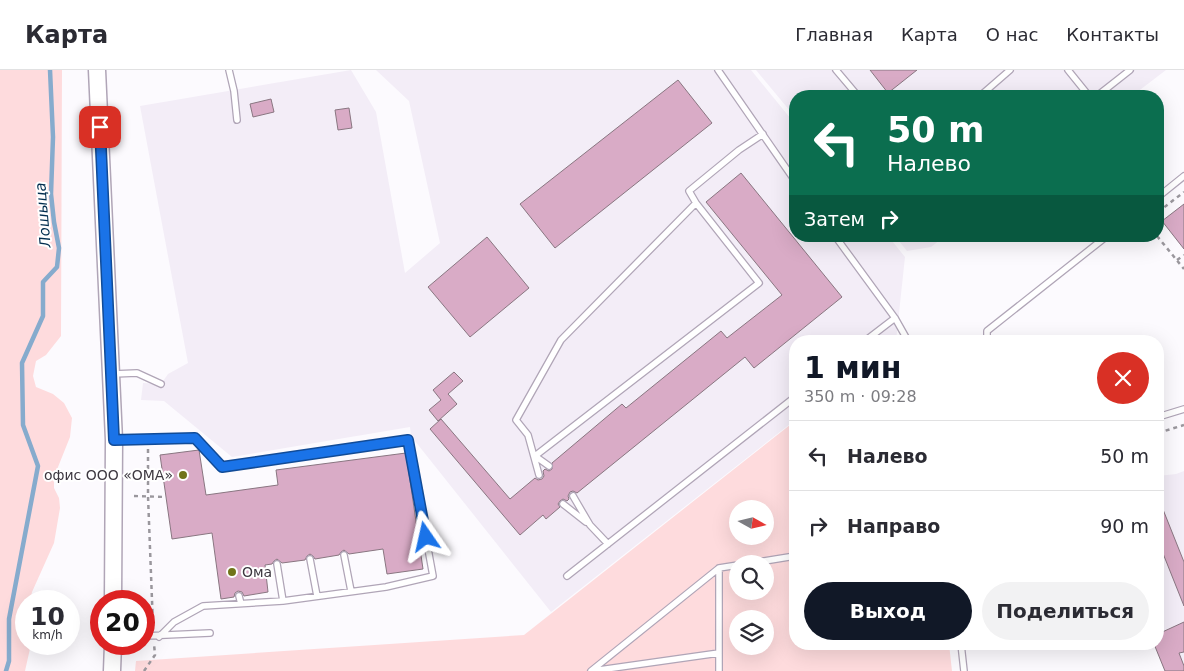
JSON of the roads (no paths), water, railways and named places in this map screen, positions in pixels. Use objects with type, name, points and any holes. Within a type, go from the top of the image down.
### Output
[{"type":"main road","points":[[98,70],[114,440],[113,590]]},
{"type":"main road","points":[[112,671],[113,655]]},
{"type":"lane","points":[[229,70],[234,91],[237,120]]},
{"type":"lane","points":[[718,70],[789,171]]},
{"type":"lane","points":[[836,70],[853,90]]},
{"type":"lane","points":[[987,90],[1010,70]]},
{"type":"lane","points":[[1068,70],[1084,90]]},
{"type":"lane","points":[[1105,90],[1130,70]]},
{"type":"lane","points":[[535,456],[759,283],[696,203],[689,191],[738,150],[763,134]]},
{"type":"lane","points":[[1164,192],[1184,176]]},
{"type":"lane","points":[[539,475],[528,435],[516,420],[561,340],[696,203]]},
{"type":"lane","points":[[840,242],[895,318],[905,335]]},
{"type":"lane","points":[[987,335],[987,331],[1100,242]]},
{"type":"lane","points":[[873,335],[895,318]]},
{"type":"lane","points":[[110,374],[138,373],[161,384]]},
{"type":"lane","points":[[568,576],[789,401]]},
{"type":"lane","points":[[1164,415],[1184,409]]},
{"type":"lane","points":[[114,440],[195,438],[222,467],[408,440],[433,576],[386,587],[283,601],[203,606],[174,622],[156,636]]},
{"type":"lane","points":[[535,456],[549,466]]},
{"type":"lane","points":[[573,496],[590,525]]},
{"type":"lane","points":[[563,504],[590,525],[608,544]]},
{"type":"lane","points":[[344,555],[351,591]]},
{"type":"lane","points":[[774,559],[789,557]]},
{"type":"lane","points":[[310,559],[317,596]]},
{"type":"lane","points":[[277,564],[283,601]]},
{"type":"lane","points":[[592,671],[719,568],[729,566]]},
{"type":"lane","points":[[719,568],[719,671]]},
{"type":"lane","points":[[240,596],[241,604]]},
{"type":"lane","points":[[156,636],[210,633]]},
{"type":"lane","points":[[962,650],[964,671]]},
{"type":"lane","points":[[592,671],[719,652]]},
{"type":"waterway","name":"Лошыца","points":[[6,671],[9,661],[9,619],[38,466],[23,425],[22,363],[43,316],[43,282],[57,267],[59,248],[51,194],[53,137],[50,70]]},
{"type":"place","name":"офис ООО «ОМА»","points":[[183,475]]},
{"type":"place","name":"Ома","points":[[232,572]]}]
